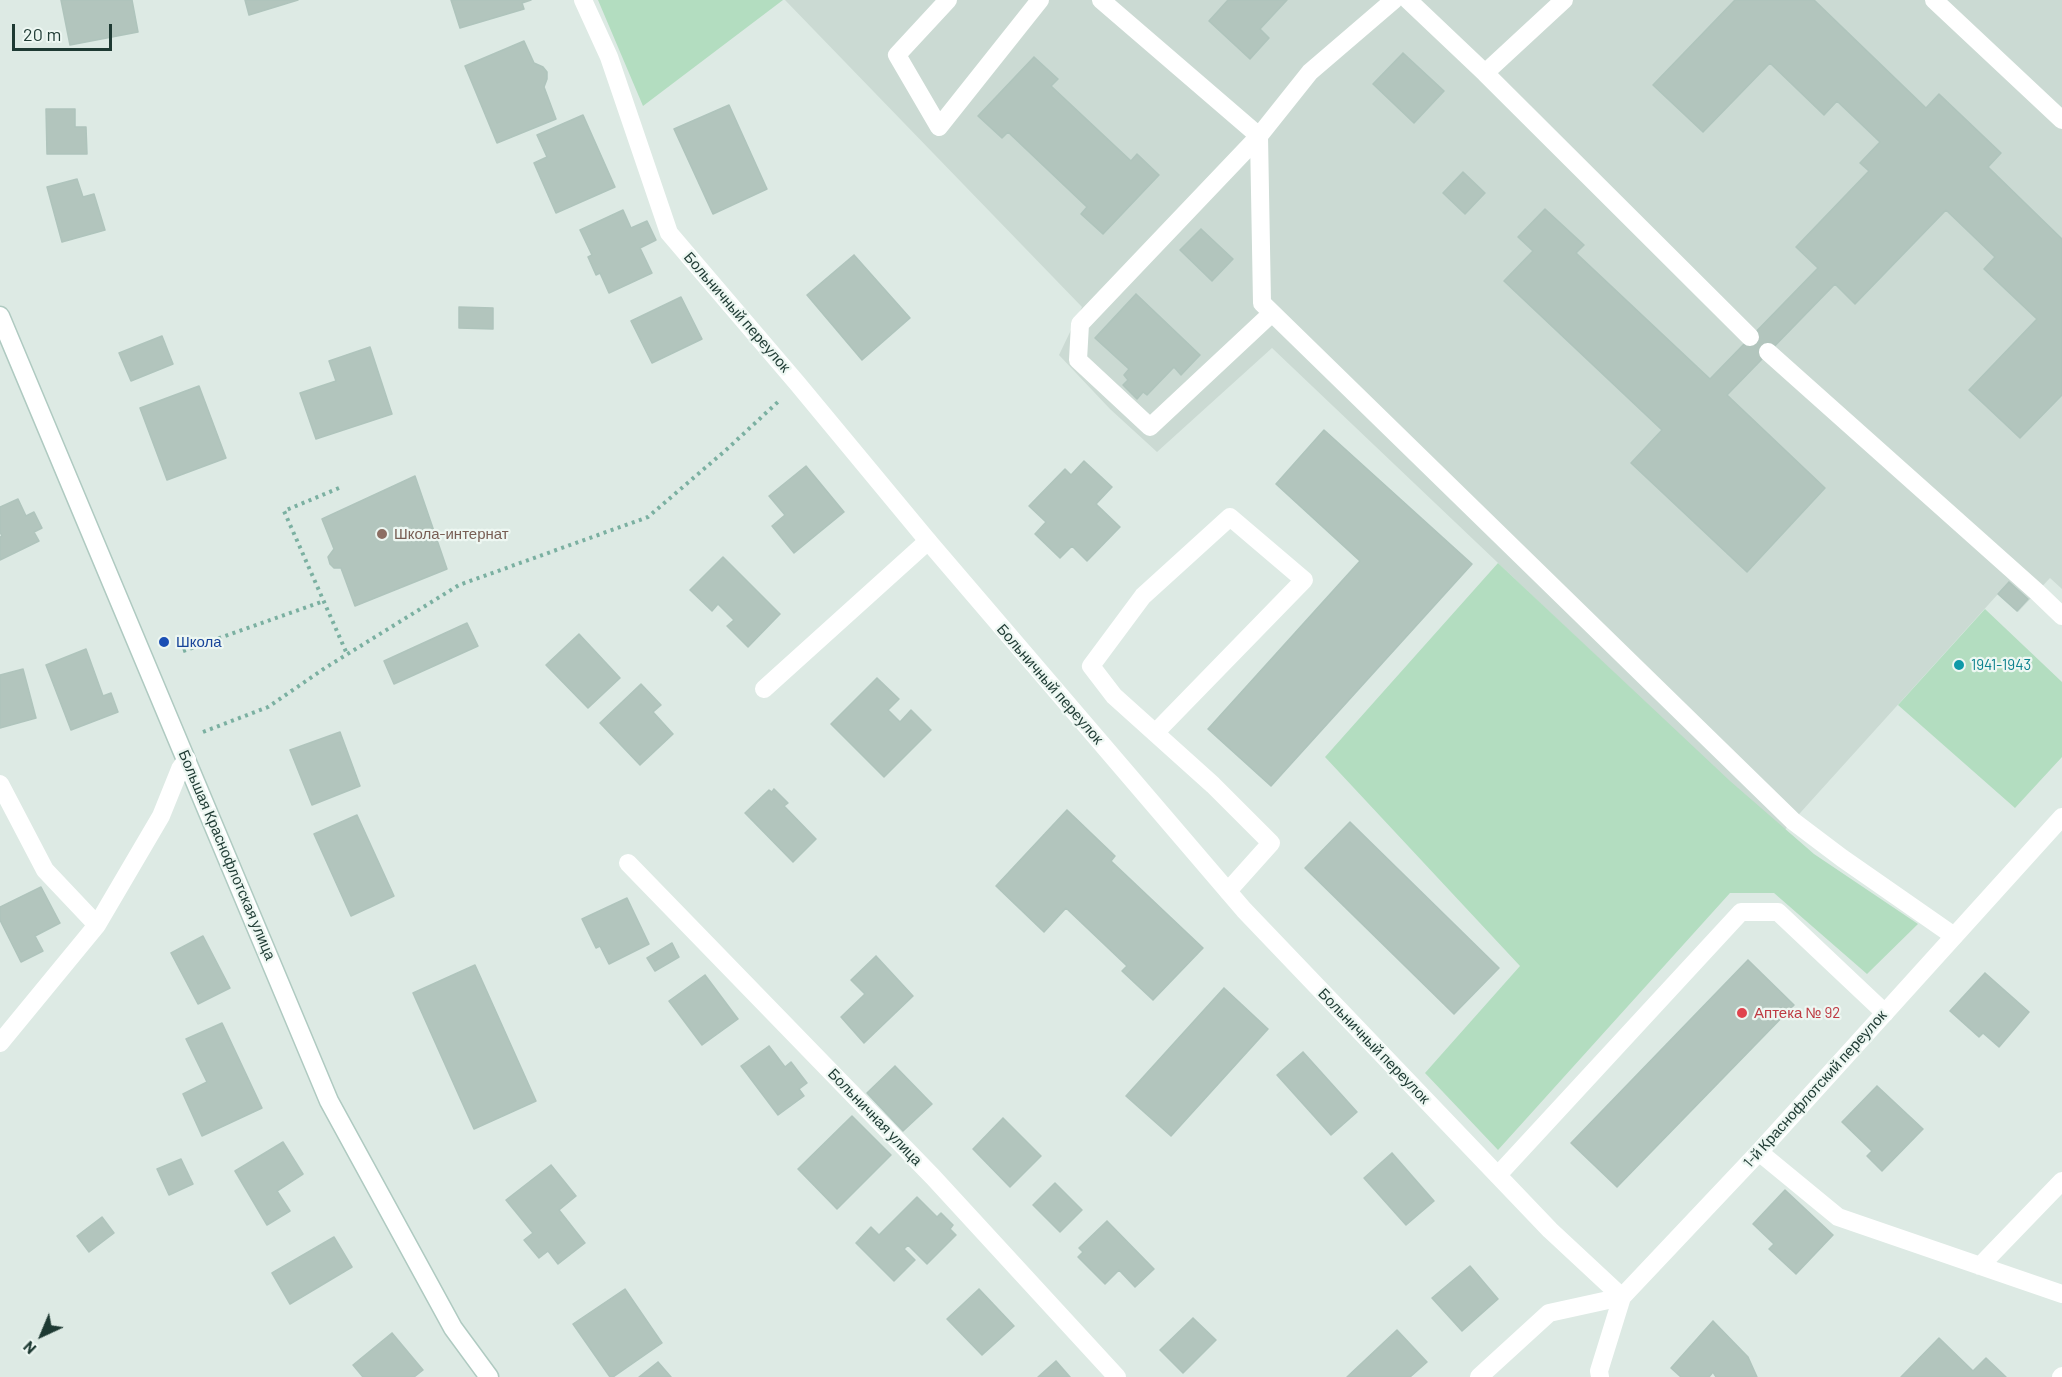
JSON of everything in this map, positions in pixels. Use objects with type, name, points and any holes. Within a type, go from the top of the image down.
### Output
[{"type":"street","name":"Больничный переулок","points":[[583,0],[609,57],[669,233],[928,541],[1228,891],[1550,1230],[1622,1297]]},
{"type":"street","points":[[948,0],[897,55],[939,127],[1040,0]]},
{"type":"street","points":[[1101,0],[1259,136],[1263,303],[1272,314],[1793,821],[1954,936]]},
{"type":"street","points":[[1272,314],[1150,427],[1077,360],[1080,324],[1259,136],[1310,72],[1394,0]]},
{"type":"street","points":[[1408,0],[1485,73],[1750,337]]},
{"type":"street","points":[[1485,73],[1564,0]]},
{"type":"street","points":[[1934,0],[2062,120]]},
{"type":"street","name":"Большая Краснофлотская улица","points":[[0,316],[329,1101],[453,1328],[489,1377]]},
{"type":"street","points":[[1768,352],[2062,616]]},
{"type":"street","points":[[1155,733],[1304,579],[1230,517],[1143,596],[1091,666],[1114,696],[1271,843],[1228,891]]},
{"type":"street","points":[[764,689],[928,541]]},
{"type":"street","points":[[0,1044],[97,925],[160,816],[180,769],[187,759]]},
{"type":"street","points":[[0,784],[45,870],[97,925]]},
{"type":"street","name":"1-й Краснофлотский переулок","points":[[1600,1377],[1599,1371],[1622,1297],[1759,1152],[2062,817]]},
{"type":"street","name":"Больничная улица","points":[[628,863],[933,1177],[1117,1377]]},
{"type":"street","points":[[1498,1175],[1741,912],[1778,912],[1885,1013]]},
{"type":"street","points":[[1759,1152],[1838,1217],[2062,1294]]},
{"type":"street","points":[[1980,1266],[2062,1181]]},
{"type":"street","points":[[1479,1377],[1550,1313],[1622,1297]]},
{"type":"path","points":[[179,740],[268,707],[347,654],[459,585],[648,517],[726,450],[797,383]]},
{"type":"path","points":[[339,488],[284,512],[347,654]]},
{"type":"path","points":[[183,651],[324,600]]},
{"type":"shaded area","points":[[785,0],[2062,0],[2062,589],[2050,578],[2018,612],[1998,594],[1782,833],[1272,348],[1157,452],[1110,409],[1059,355],[1082,307]]},
{"type":"green space","points":[[598,0],[783,0],[643,106]]},
{"type":"green space","points":[[1498,563],[1730,781],[1814,854],[1918,924],[1867,974],[1774,893],[1730,893],[1498,1150],[1425,1073],[1520,966],[1325,757]]},
{"type":"green space","points":[[1985,609],[2062,682],[2062,757],[2015,808],[1898,705]]},
{"type":"building","points":[[61,0],[132,0],[138,32],[70,45]]},
{"type":"building","points":[[245,0],[298,0],[249,15]]},
{"type":"building","points":[[451,0],[531,0],[522,3],[524,9],[460,28]]},
{"type":"building","points":[[1228,0],[1287,0],[1260,29],[1269,38],[1250,59],[1209,21]]},
{"type":"building","points":[[1735,0],[1814,0],[1926,108],[1939,94],[2001,153],[1988,167],[2062,239],[2062,395],[2020,438],[1969,390],[2037,319],[1984,269],[1995,257],[1946,210],[1855,304],[1835,284],[1727,395],[1825,488],[1747,572],[1631,463],[1662,430],[1504,281],[1533,251],[1518,237],[1545,209],[1584,245],[1576,253],[1710,379],[1818,268],[1796,247],[1869,171],[1860,163],[1880,142],[1837,101],[1824,115],[1770,63],[1703,132],[1653,85]]},
{"type":"building","points":[[524,41],[534,63],[543,67],[547,72],[544,87],[556,119],[497,143],[465,66]]},
{"type":"building","points":[[1403,53],[1444,91],[1414,123],[1373,84]]},
{"type":"building","points":[[1034,57],[1058,79],[1051,86],[1131,161],[1137,154],[1159,175],[1103,234],[1081,214],[1087,207],[1008,132],[1002,138],[978,116]]},
{"type":"building","points":[[729,105],[767,189],[713,214],[674,129]]},
{"type":"building","points":[[46,109],[75,109],[75,127],[86,127],[87,154],[47,154]]},
{"type":"building","points":[[583,115],[615,187],[556,213],[534,163],[547,157],[537,135]]},
{"type":"building","points":[[1463,172],[1485,193],[1465,214],[1443,193]]},
{"type":"building","points":[[77,179],[83,197],[94,194],[105,230],[62,242],[47,187]]},
{"type":"building","points":[[623,210],[631,228],[647,221],[656,240],[640,248],[652,273],[609,293],[600,273],[596,275],[588,257],[592,255],[580,230]]},
{"type":"building","points":[[1201,229],[1233,259],[1212,281],[1180,250]]},
{"type":"building","points":[[854,255],[910,318],[862,360],[807,295]]},
{"type":"building","points":[[1136,294],[1200,355],[1181,375],[1174,367],[1147,395],[1143,392],[1137,399],[1123,385],[1128,380],[1124,375],[1129,369],[1095,338]]},
{"type":"building","points":[[681,297],[702,339],[652,363],[631,321]]},
{"type":"building","points":[[459,307],[493,308],[493,329],[459,328]]},
{"type":"building","points":[[162,336],[173,364],[131,381],[119,353]]},
{"type":"building","points":[[370,347],[392,414],[316,439],[300,393],[336,381],[329,361]]},
{"type":"building","points":[[199,386],[226,458],[167,480],[140,408]]},
{"type":"building","points":[[1324,430],[1472,564],[1271,786],[1208,729],[1360,561],[1276,484]]},
{"type":"building","points":[[1084,461],[1112,487],[1096,504],[1120,527],[1087,561],[1072,546],[1060,558],[1035,534],[1046,522],[1029,506],[1065,469],[1071,475]]},
{"type":"building","points":[[806,466],[844,512],[794,553],[772,526],[785,515],[769,496]]},
{"type":"building","name":"Школа-интернат","points":[[415,476],[447,569],[355,606],[341,568],[334,568],[330,564],[328,557],[334,549],[322,519]]},
{"type":"building","points":[[18,499],[26,516],[34,512],[42,528],[34,532],[39,541],[0,560],[0,537],[2,536],[0,507]]},
{"type":"building","points":[[723,557],[780,614],[748,647],[727,626],[734,620],[718,604],[712,611],[690,590]]},
{"type":"building","points":[[2009,582],[2028,599],[2017,611],[1998,594]]},
{"type":"building","points":[[467,623],[478,646],[394,684],[384,661]]},
{"type":"building","points":[[579,634],[620,678],[588,708],[546,665]]},
{"type":"building","points":[[86,649],[103,696],[111,693],[118,712],[71,730],[46,665]]},
{"type":"building","points":[[23,669],[36,718],[0,728],[0,675]]},
{"type":"building","points":[[877,678],[899,699],[888,710],[900,722],[911,710],[931,730],[884,777],[831,724]]},
{"type":"building","points":[[641,684],[661,705],[653,712],[673,734],[640,765],[600,723]]},
{"type":"building","points":[[340,732],[360,786],[312,805],[290,750]]},
{"type":"building","points":[[774,789],[788,803],[784,806],[816,839],[793,862],[745,813],[769,790],[772,792]]},
{"type":"building","points":[[1067,810],[1115,856],[1111,861],[1203,948],[1153,1000],[1122,971],[1127,966],[1066,908],[1044,932],[996,886]]},
{"type":"building","points":[[357,815],[394,896],[351,916],[314,834]]},
{"type":"building","points":[[1350,822],[1499,968],[1454,1014],[1305,868]]},
{"type":"building","points":[[41,887],[60,923],[35,936],[43,951],[21,962],[0,920],[0,907]]},
{"type":"building","points":[[627,898],[649,944],[609,964],[600,946],[596,948],[582,919]]},
{"type":"building","points":[[203,936],[230,988],[198,1004],[171,953]]},
{"type":"building","points":[[672,943],[679,957],[655,971],[647,958]]},
{"type":"building","points":[[876,956],[913,996],[864,1043],[841,1017],[865,994],[851,980]]},
{"type":"building","points":[[1748,960],[1794,1005],[1617,1187],[1571,1143]]},
{"type":"building","points":[[475,965],[536,1101],[474,1129],[413,993]]},
{"type":"building","points":[[1985,973],[2029,1012],[1999,1047],[1983,1033],[1979,1037],[1950,1011]]},
{"type":"building","points":[[705,975],[738,1019],[702,1045],[669,1001]]},
{"type":"building","points":[[1224,988],[1268,1029],[1171,1136],[1126,1096]]},
{"type":"building","points":[[222,1023],[262,1108],[202,1136],[183,1094],[207,1082],[186,1039]]},
{"type":"building","points":[[769,1046],[785,1067],[791,1062],[807,1083],[799,1089],[804,1096],[778,1115],[741,1066]]},
{"type":"building","points":[[1303,1052],[1357,1112],[1331,1135],[1277,1075]]},
{"type":"building","points":[[895,1066],[932,1104],[903,1131],[867,1093]]},
{"type":"building","points":[[1877,1086],[1923,1129],[1882,1171],[1867,1156],[1872,1151],[1842,1122]]},
{"type":"building","points":[[852,1116],[891,1155],[837,1209],[798,1169]]},
{"type":"building","points":[[1003,1118],[1041,1156],[1010,1187],[973,1149]]},
{"type":"building","points":[[283,1142],[303,1174],[277,1191],[290,1211],[267,1225],[235,1171]]},
{"type":"building","points":[[1392,1153],[1434,1201],[1406,1225],[1364,1178]]},
{"type":"building","points":[[181,1159],[193,1184],[169,1195],[157,1169]]},
{"type":"building","points":[[551,1165],[576,1196],[559,1210],[585,1243],[558,1264],[548,1251],[539,1258],[524,1240],[533,1233],[506,1200]]},
{"type":"building","points":[[1055,1183],[1082,1210],[1060,1232],[1033,1205]]},
{"type":"building","points":[[1785,1190],[1833,1235],[1796,1274],[1769,1249],[1774,1244],[1753,1224]]},
{"type":"building","points":[[917,1197],[937,1217],[941,1213],[953,1225],[950,1229],[956,1235],[927,1264],[908,1245],[904,1249],[915,1260],[894,1281],[856,1243],[871,1227],[879,1235]]},
{"type":"building","points":[[102,1217],[114,1233],[89,1252],[77,1236]]},
{"type":"building","points":[[1107,1221],[1154,1269],[1135,1287],[1119,1270],[1105,1284],[1078,1257],[1083,1252],[1079,1248]]},
{"type":"building","points":[[334,1237],[352,1267],[290,1304],[272,1273]]},
{"type":"building","points":[[1470,1266],[1498,1299],[1462,1331],[1432,1298]]},
{"type":"building","points":[[625,1289],[662,1343],[610,1377],[573,1324]]},
{"type":"building","points":[[979,1289],[1014,1326],[982,1355],[947,1319]]},
{"type":"building","points":[[1193,1318],[1216,1340],[1183,1373],[1160,1350]]},
{"type":"building","points":[[1713,1321],[1748,1357],[1757,1377],[1716,1377],[1713,1372],[1709,1377],[1681,1377],[1671,1368]]},
{"type":"building","points":[[1397,1330],[1427,1362],[1410,1377],[1347,1377]]},
{"type":"building","points":[[392,1333],[423,1370],[414,1377],[363,1377],[353,1365]]},
{"type":"building","points":[[1939,1338],[1973,1371],[1986,1358],[2006,1377],[1901,1377]]},
{"type":"building","points":[[1056,1361],[1070,1377],[1038,1377]]},
{"type":"building","points":[[658,1362],[671,1377],[639,1377]]},
{"type":"place","name":"Школа-интернат","points":[[382,534]]},
{"type":"place","name":"Школа","points":[[164,642]]},
{"type":"place","name":"1941-1943","points":[[1959,665]]},
{"type":"place","name":"Аптека № 92","points":[[1742,1013]]}]
